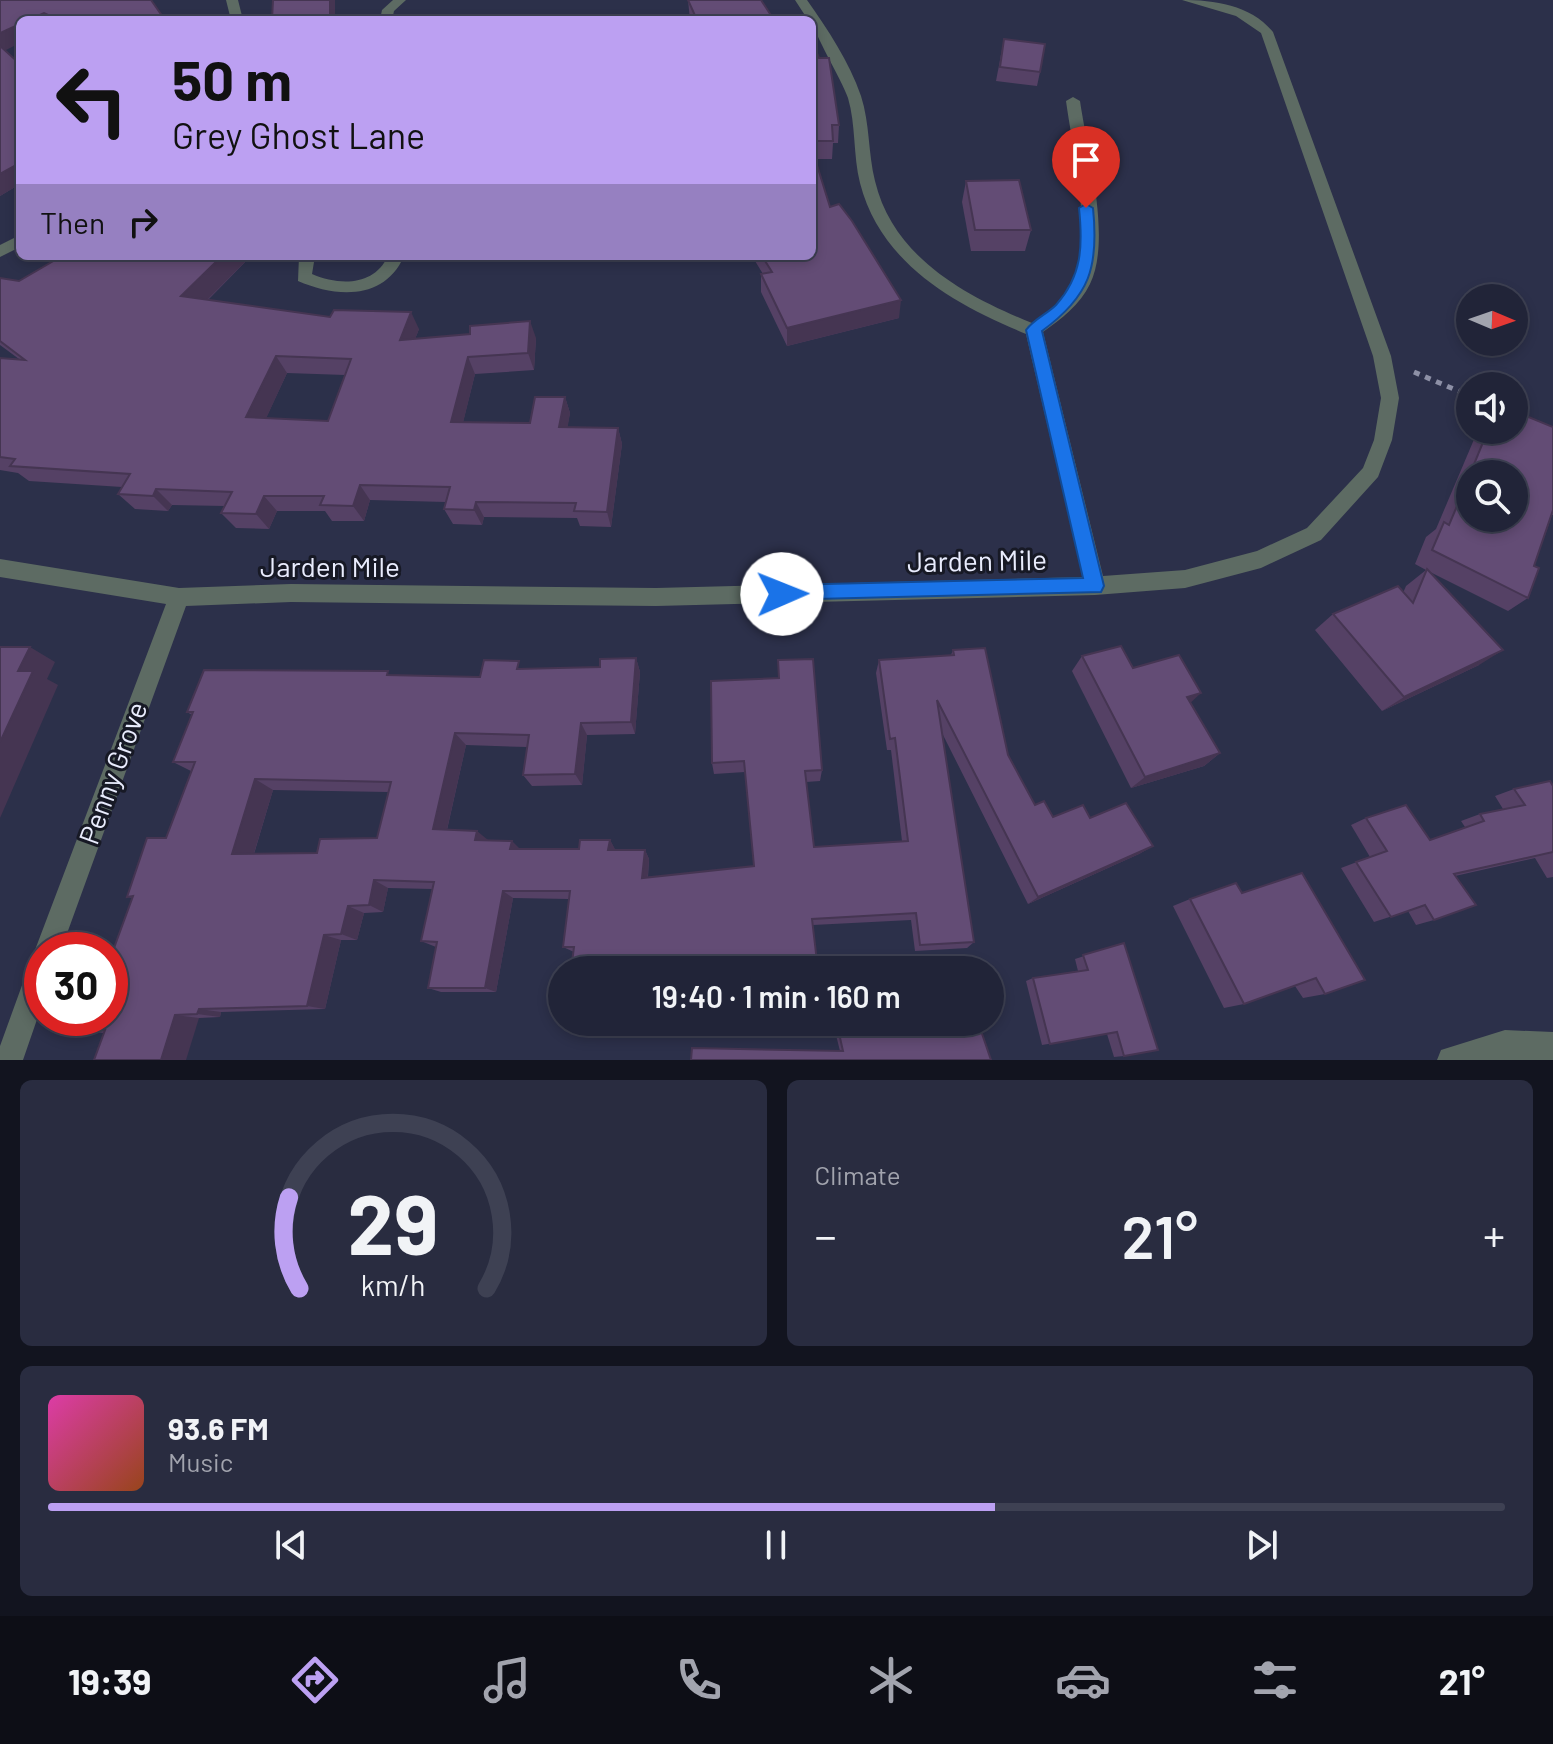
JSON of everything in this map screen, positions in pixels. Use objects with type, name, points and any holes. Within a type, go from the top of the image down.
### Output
[{"type":"street","points":[[387,16],[388,10],[400,0]]},
{"type":"street","name":"Jarden Mile","points":[[0,568],[179,597],[291,593],[656,597],[1095,586],[1185,579],[1261,559],[1314,534],[1371,472],[1383,440],[1390,398],[1383,360],[1267,32],[1258,22],[1245,15],[1188,0]]},
{"type":"street","points":[[816,22],[832,45],[851,87],[859,116],[869,187],[888,227],[917,265],[946,290],[975,307],[1034,330]]},
{"type":"street","points":[[1034,330],[1060,311],[1085,277],[1089,235],[1073,101]]},
{"type":"street","points":[[306,260],[304,277],[322,287],[346,288],[380,279],[393,260]]},
{"type":"street","points":[[1034,330],[1095,586]]},
{"type":"street","name":"Penny Grove","points":[[55,932],[179,597]]},
{"type":"street","points":[[9,1060],[24,1017]]},
{"type":"street","points":[[1451,1060],[1505,1044],[1553,1046]]},
{"type":"path","points":[[1383,360],[1456,390]]},
{"type":"building","points":[[0,0],[151,0],[162,16],[50,16],[44,13],[16,16],[16,26],[0,33]]},
{"type":"building","points":[[273,0],[330,0],[330,16],[272,16]]},
{"type":"building","points":[[688,0],[761,0],[771,16],[695,16]]},
{"type":"building","points":[[1004,39],[1045,44],[1040,72],[1000,67]]},
{"type":"building","points":[[0,46],[16,60],[16,165],[0,174]]},
{"type":"building","points":[[816,51],[819,58],[829,58],[839,125],[832,125],[833,141],[816,141]]},
{"type":"building","points":[[816,162],[830,207],[839,204],[852,221],[901,300],[787,328],[761,274],[772,272],[764,260],[816,260]]},
{"type":"building","points":[[1019,180],[1031,230],[975,230],[966,181]]},
{"type":"building","points":[[55,260],[218,260],[181,296],[330,317],[334,310],[411,312],[400,340],[470,334],[470,326],[530,321],[528,353],[468,357],[451,422],[530,423],[535,397],[565,397],[559,427],[618,428],[607,512],[574,511],[576,503],[476,502],[474,510],[444,509],[450,487],[360,485],[353,506],[320,505],[324,496],[264,496],[256,514],[221,513],[232,492],[156,489],[153,496],[118,494],[130,474],[10,466],[15,459],[0,457],[0,358],[25,360],[0,341],[0,278],[19,281]],"holes":[[[276,356],[351,359],[328,421],[246,417]]]},
{"type":"building","points":[[1528,417],[1553,427],[1553,510],[1534,566],[1539,568],[1528,598],[1432,550],[1444,522],[1449,525],[1456,508],[1456,532],[1528,532],[1528,460],[1476,460],[1482,444],[1528,444]]},
{"type":"building","points":[[1427,569],[1503,650],[1404,697],[1333,614],[1398,586],[1413,603]]},
{"type":"building","points":[[1121,646],[1133,668],[1179,655],[1201,693],[1187,697],[1220,753],[1145,777],[1082,656]]},
{"type":"building","points":[[0,647],[30,647],[18,671],[33,671],[0,742]]},
{"type":"building","points":[[985,648],[1008,755],[1035,805],[1044,801],[1053,817],[1083,805],[1090,818],[1126,803],[1153,846],[1038,897],[937,700],[974,942],[920,945],[916,913],[812,919],[816,956],[573,956],[574,947],[563,947],[570,891],[503,891],[485,988],[428,988],[437,942],[421,941],[434,882],[374,880],[369,905],[348,906],[341,934],[324,935],[307,1006],[199,1009],[197,1014],[175,1015],[161,1060],[94,1060],[103,1036],[128,1036],[128,932],[120,932],[133,896],[127,897],[147,838],[166,838],[195,762],[173,762],[193,712],[187,712],[204,670],[388,671],[387,675],[480,677],[484,660],[519,661],[517,669],[600,667],[600,659],[636,658],[631,722],[581,723],[575,774],[523,775],[529,735],[455,733],[433,829],[477,831],[475,840],[512,841],[510,849],[579,849],[580,840],[610,840],[608,850],[645,850],[642,878],[754,866],[744,761],[712,763],[711,681],[779,678],[778,660],[813,659],[822,770],[805,771],[814,847],[908,841],[895,738],[890,739],[879,660],[954,655],[953,650]],"holes":[[[255,779],[391,782],[377,838],[320,839],[317,853],[232,854]]]},
{"type":"building","points":[[1550,781],[1553,786],[1553,852],[1454,874],[1476,905],[1434,920],[1425,905],[1391,917],[1356,862],[1387,851],[1366,818],[1406,805],[1430,840],[1484,821],[1480,814],[1525,805],[1514,789]]},
{"type":"building","points":[[1302,873],[1365,980],[1325,994],[1316,978],[1244,1004],[1190,899],[1236,883],[1242,893]]},
{"type":"building","points":[[1124,943],[1158,1050],[1124,1056],[1117,1032],[1050,1044],[1033,978],[1088,970],[1083,955]]},
{"type":"building","points":[[840,1036],[983,1036],[991,1060],[691,1060],[692,1048],[843,1051]]},
{"type":"route","points":[[782,594],[1095,586],[1034,330],[1060,311],[1085,277],[1089,235],[1086,208]]}]
